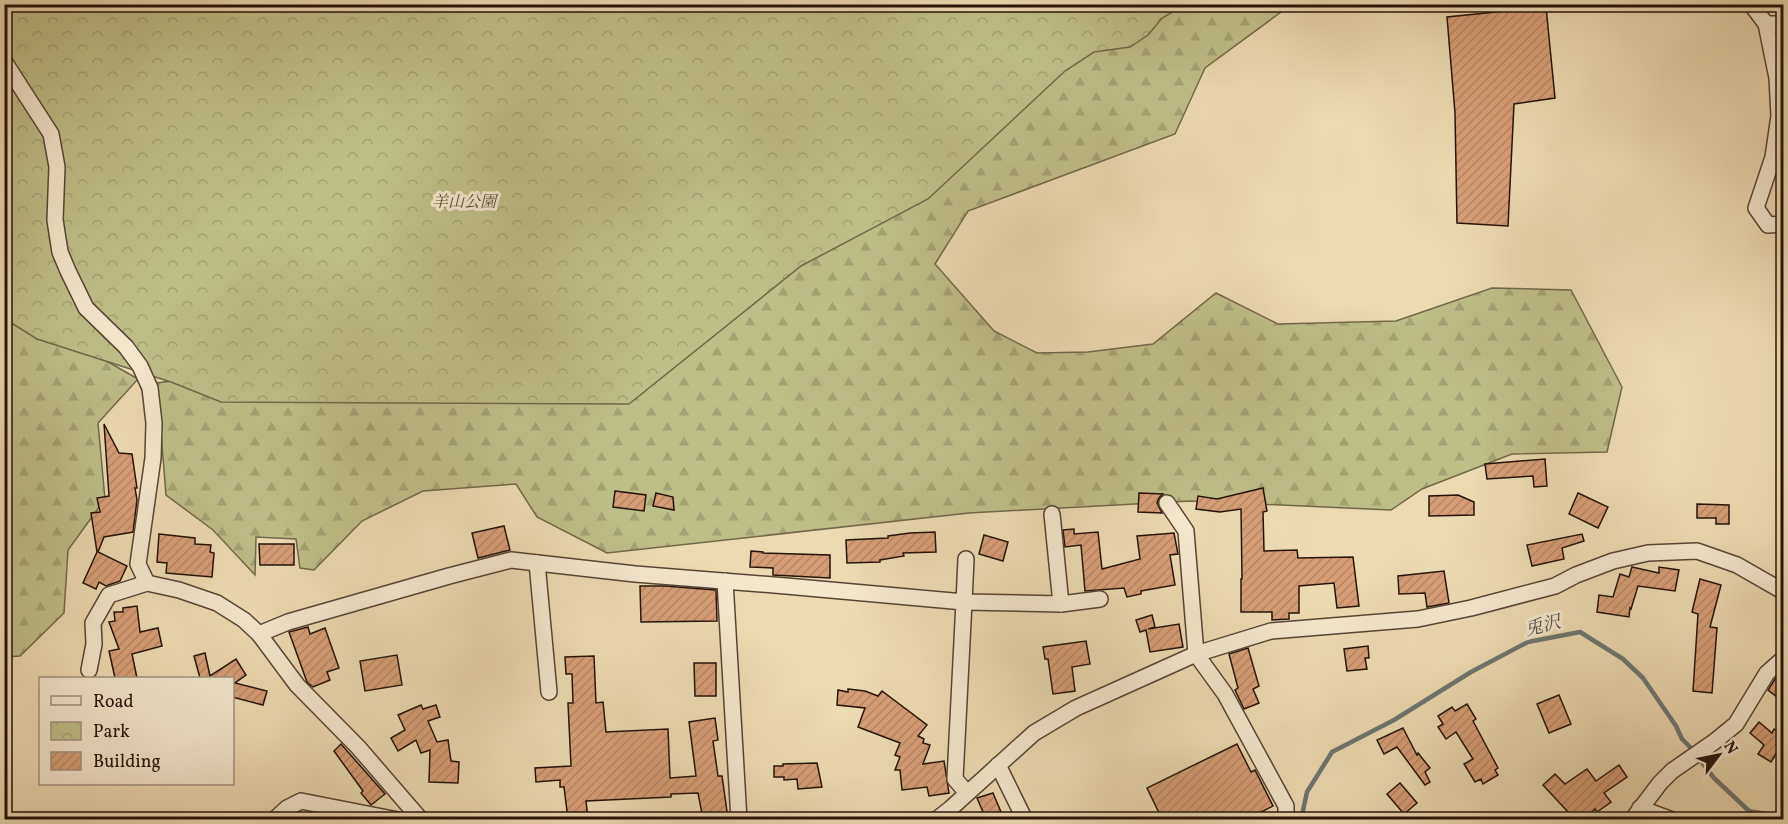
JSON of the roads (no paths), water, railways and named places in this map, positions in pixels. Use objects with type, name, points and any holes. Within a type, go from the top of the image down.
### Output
[{"type":"street","points":[[1751,4],[1766,24],[1777,78],[1779,116],[1773,157],[1756,208],[1768,225],[1784,224]]},
{"type":"street","points":[[1766,24],[1784,24]]},
{"type":"street","points":[[4,61],[51,134],[57,167],[55,220],[60,252],[68,271],[86,308],[126,347],[140,366],[150,388],[154,423],[153,458],[138,564],[147,583]]},
{"type":"street","points":[[1167,503],[1186,531],[1196,654],[1226,693],[1286,806],[1286,819]]},
{"type":"street","points":[[1052,514],[1061,604]]},
{"type":"street","points":[[936,819],[1034,733],[1076,708],[1196,654],[1271,630],[1418,619],[1555,586],[1613,561],[1648,553],[1697,551],[1737,565],[1784,592]]},
{"type":"street","points":[[966,559],[956,779],[967,793]]},
{"type":"street","points":[[259,634],[288,622],[512,560],[635,574],[964,602],[1061,604],[1101,599]]},
{"type":"street","points":[[537,563],[549,692]]},
{"type":"street","points":[[725,581],[739,819]]},
{"type":"street","points":[[89,670],[94,644],[93,623],[109,595],[147,583],[179,590],[217,603],[244,620],[259,634],[297,685],[358,747],[421,819]]},
{"type":"street","points":[[1672,819],[1636,814],[1672,771],[1705,749],[1736,724],[1767,673],[1784,658]]},
{"type":"street","points":[[998,765],[1025,819]]},
{"type":"street","points":[[274,819],[287,808],[301,801],[398,819]]},
{"type":"waterway","name":"兎沢","points":[[1301,820],[1307,792],[1332,752],[1394,720],[1471,672],[1528,642],[1580,632],[1623,659],[1643,678],[1676,726],[1682,739],[1714,778],[1749,811],[1784,817]]},
{"type":"park label","name":"羊山公園","points":[[464,203]]}]
